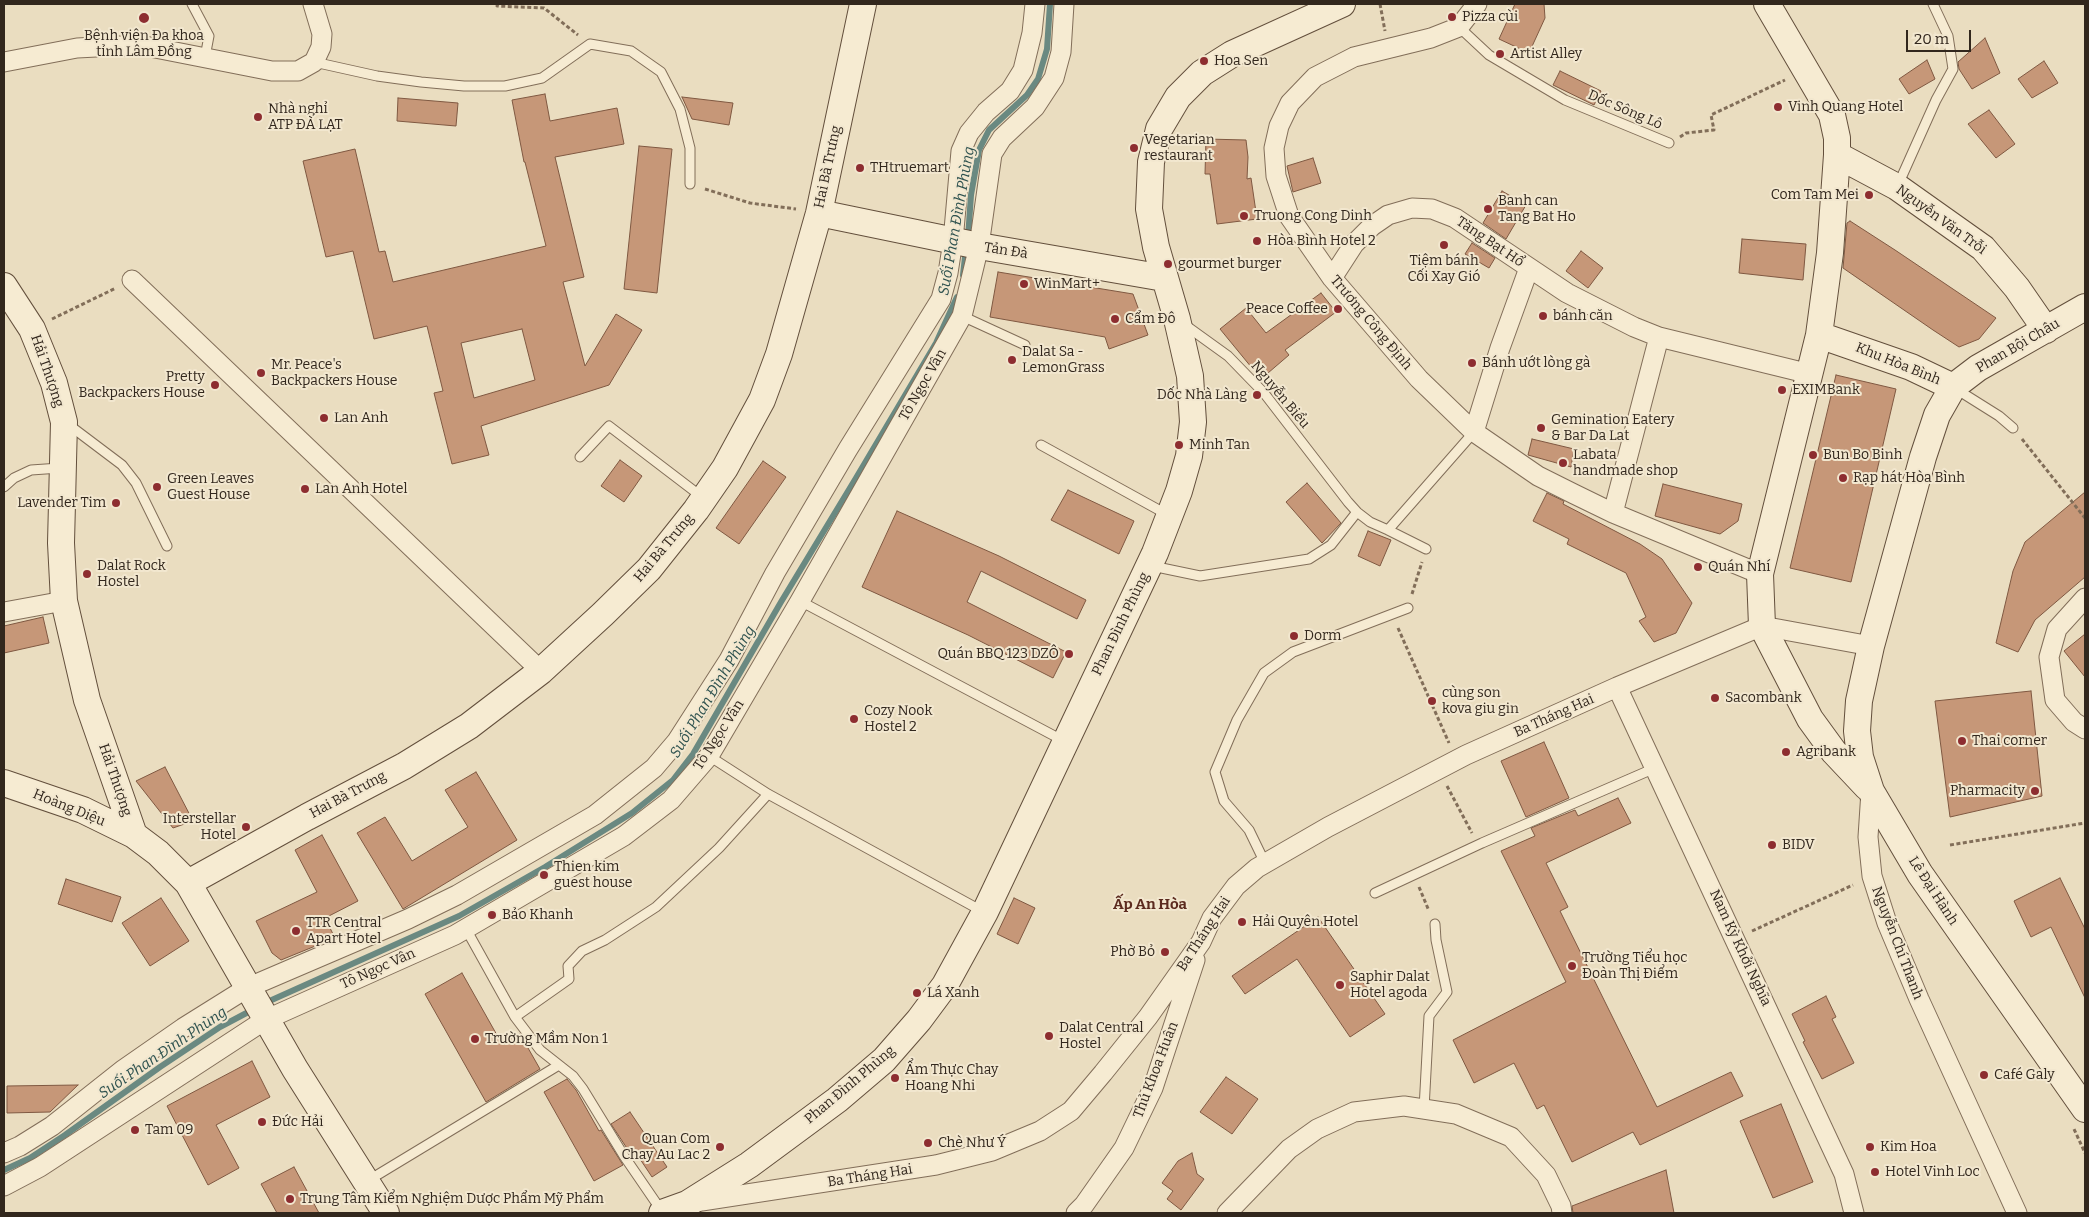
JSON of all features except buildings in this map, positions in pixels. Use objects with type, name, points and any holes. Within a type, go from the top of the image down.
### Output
[{"type":"street","points":[[4,62],[77,48],[145,46],[272,71],[298,71],[314,62],[321,47],[322,34],[313,4]]},
{"type":"street","name":"Hai Bà Trưng","points":[[188,883],[404,766],[469,726],[541,671],[649,569],[704,498],[725,468],[762,400],[779,354],[819,212],[863,4]]},
{"type":"street","name":"Tô Ngọc Vân","points":[[4,1153],[20,1146],[52,1126],[124,1069],[184,1028],[248,988],[408,919],[457,894],[596,815],[654,768],[678,741],[730,660],[775,573],[940,299],[948,272],[953,241],[961,152],[969,133],[986,112],[1010,91],[1023,70],[1032,33],[1035,4]]},
{"type":"street","name":"Tô Ngọc Vân","points":[[4,1186],[40,1167],[265,1020],[466,929],[624,836],[672,800],[709,756],[800,602],[962,316],[979,246],[992,154],[1002,138],[1035,107],[1054,78],[1061,52],[1064,4]]},
{"type":"street","name":"Phan Đình Phùng","points":[[671,1210],[749,1165],[837,1100],[884,1060],[919,1020],[945,985],[985,912],[1149,565],[1170,516],[1189,456],[1193,422],[1190,376],[1177,319],[1164,278],[1149,209],[1151,162],[1159,128],[1178,97],[1202,73],[1232,54],[1342,4]]},
{"type":"street","name":"Trương Công Định","points":[[1477,4],[1459,26],[1431,38],[1354,57],[1315,77],[1290,103],[1277,133],[1274,148],[1276,176],[1289,216],[1332,278],[1419,379],[1474,432],[1538,476],[1613,513],[1760,574]]},
{"type":"street","points":[[1766,4],[1832,115],[1837,138],[1837,156],[1830,253],[1819,335],[1760,574],[1762,626],[1810,718],[1834,752],[1871,791]]},
{"type":"street","name":"Nguyễn Văn Trỗi","points":[[1837,156],[1897,187],[1983,248],[2017,288],[2046,330]]},
{"type":"street","name":"Tăng Bạt Hổ","points":[[1332,278],[1354,244],[1372,226],[1388,215],[1412,208],[1432,209],[1455,218],[1529,268],[1605,314],[1660,337],[1810,374]]},
{"type":"street","name":"Tản Đà","points":[[819,212],[979,246],[1164,278]]},
{"type":"street","name":"Tăng Bạt Hổ","points":[[1474,432],[1500,348],[1529,268]]},
{"type":"street","points":[[132,280],[541,671]]},
{"type":"street","name":"Hải Thượng","points":[[4,286],[32,329],[54,383],[64,422],[61,543],[64,601],[87,700],[134,835],[158,853],[188,883],[265,1020],[386,1213]]},
{"type":"street","name":"Phan Bội Châu","points":[[1953,387],[1978,368],[2085,307]]},
{"type":"street","name":"Khu Hòa Bình","points":[[1819,335],[1911,367],[1953,387],[1937,415],[1923,458],[1870,646]]},
{"type":"street","points":[[1613,513],[1660,337]]},
{"type":"street","points":[[2085,598],[2057,629],[2049,657],[2056,700],[2074,722],[2085,729]]},
{"type":"street","points":[[4,612],[64,601]]},
{"type":"street","points":[[1762,626],[1870,646]]},
{"type":"street","name":"Ba Tháng Hai","points":[[671,1210],[936,1164],[992,1151],[1040,1131],[1071,1111],[1148,1017],[1201,942],[1212,918],[1236,886],[1265,863],[1328,827],[1456,760],[1617,687],[1762,626]]},
{"type":"street","name":"Lê Đại Hành","points":[[1870,646],[1858,701],[1857,731],[1860,757],[1871,791],[1920,874],[2085,1110]]},
{"type":"street","name":"Nam Kỳ Khởi Nghĩa","points":[[1617,687],[1844,1174],[1854,1213]]},
{"type":"street","name":"Hoàng Diệu","points":[[4,783],[83,810],[134,835]]},
{"type":"street","name":"Nguyễn Chí Thanh","points":[[1871,791],[1868,837],[1872,876],[1887,923],[1919,999],[2017,1213]]},
{"type":"street","name":"Thủ Khoa Huân","points":[[1076,1213],[1084,1206],[1124,1148],[1153,1088],[1201,942]]},
{"type":"street","points":[[1228,1213],[1289,1150],[1317,1129],[1354,1112],[1404,1106],[1456,1114],[1511,1137],[1546,1175],[1561,1206],[1562,1213]]},
{"type":"lane","points":[[192,4],[209,36],[205,57]]},
{"type":"lane","points":[[1897,187],[1936,100],[1953,68],[1948,36],[1933,4]]},
{"type":"lane","name":"Dốc Sông Lô","points":[[1459,26],[1489,54],[1565,100],[1669,143]]},
{"type":"lane","points":[[314,62],[377,76],[421,82],[464,86],[504,86],[542,78],[590,44],[631,51],[661,72],[680,109],[690,148],[690,184]]},
{"type":"lane","points":[[962,316],[1025,345]]},
{"type":"lane","name":"Nguyễn Biểu","points":[[1177,319],[1228,356],[1264,393],[1357,512],[1370,522],[1426,549]]},
{"type":"lane","points":[[1953,387],[1999,416],[2013,428]]},
{"type":"lane","points":[[64,422],[122,465],[136,483],[166,546]]},
{"type":"lane","points":[[580,457],[609,426],[704,498]]},
{"type":"lane","points":[[1388,530],[1474,432]]},
{"type":"lane","points":[[1041,444],[1170,516]]},
{"type":"lane","points":[[4,486],[14,478],[31,470],[63,468]]},
{"type":"lane","points":[[1149,565],[1200,576],[1309,559],[1331,545],[1357,512]]},
{"type":"lane","points":[[800,602],[1065,741]]},
{"type":"lane","points":[[1265,863],[1248,830],[1224,802],[1215,772],[1237,720],[1264,673],[1294,652],[1408,608]]},
{"type":"lane","points":[[709,756],[768,794],[985,912]]},
{"type":"lane","points":[[1376,893],[1478,845],[1655,768]]},
{"type":"lane","points":[[515,1017],[569,979],[568,966],[582,950],[605,940],[656,907],[719,848],[768,794]]},
{"type":"lane","points":[[1424,1109],[1428,1016],[1447,992],[1436,940],[1435,924]]},
{"type":"lane","points":[[466,929],[515,1017],[540,1050],[573,1076],[624,1156],[671,1210]]},
{"type":"lane","points":[[366,1182],[559,1066]]},
{"type":"path","points":[[498,4],[497,6],[544,8],[590,44]]},
{"type":"path","points":[[1380,4],[1389,48]]},
{"type":"path","name":"Dốc Sông Lô","points":[[1669,143],[1686,133],[1714,130],[1711,115],[1804,70]]},
{"type":"path","points":[[690,184],[750,203],[819,212]]},
{"type":"path","points":[[32,329],[132,280]]},
{"type":"path","points":[[2013,428],[2085,518]]},
{"type":"path","points":[[1408,608],[1426,549]]},
{"type":"path","points":[[1392,614],[1456,760]]},
{"type":"path","points":[[1438,770],[1478,845]]},
{"type":"path","points":[[1950,845],[2085,823]]},
{"type":"path","points":[[1414,875],[1435,924]]},
{"type":"path","points":[[1736,939],[1872,876]]},
{"type":"waterway","name":"Suối Phan Đình Phùng","points":[[968,238],[971,195],[979,150],[989,130],[1027,95],[1038,79],[1047,49],[1050,4]]},
{"type":"waterway","name":"Suối Phan Đình Phùng","points":[[963,275],[966,248]]},
{"type":"waterway","name":"Suối Phan Đình Phùng","points":[[265,1003],[459,916],[545,867],[632,813],[673,780],[693,754],[781,602],[936,343],[957,297]]},
{"type":"waterway","name":"Suối Phan Đình Phùng","points":[[4,1170],[30,1158],[220,1027],[254,1009]]},
{"type":"place","name":"Pizza cùi","points":[[1452,17]]},
{"type":"place","name":"Bệnh viện Đa khoa tỉnh Lâm Đồng","points":[[144,18]]},
{"type":"place","name":"Artist Alley","points":[[1500,54]]},
{"type":"place","name":"Hoa Sen","points":[[1204,61]]},
{"type":"place","name":"Vinh Quang Hotel","points":[[1778,107]]},
{"type":"place","name":"Nhà nghỉ ATP ĐÀ LẠT","points":[[258,117]]},
{"type":"place","name":"Vegetarian restaurant","points":[[1134,148]]},
{"type":"place","name":"THtruemart","points":[[860,168]]},
{"type":"place","name":"Com Tam Mei","points":[[1869,195]]},
{"type":"place","name":"Banh can Tang Bat Ho","points":[[1488,209]]},
{"type":"place","name":"Truong Cong Dinh","points":[[1244,216]]},
{"type":"place","name":"Hòa Bình Hotel 2","points":[[1257,241]]},
{"type":"place","name":"Tiệm bánh Cối Xay Gió","points":[[1444,245]]},
{"type":"place","name":"gourmet burger","points":[[1168,264]]},
{"type":"place","name":"WinMart+","points":[[1024,284]]},
{"type":"place","name":"Peace Coffee","points":[[1338,309]]},
{"type":"place","name":"bánh căn","points":[[1543,316]]},
{"type":"place","name":"Cẩm Đô","points":[[1115,319]]},
{"type":"place","name":"Dalat Sa - LemonGrass","points":[[1012,360]]},
{"type":"place","name":"Bánh ướt lòng gà","points":[[1472,363]]},
{"type":"place","name":"Mr. Peace's Backpackers House","points":[[261,373]]},
{"type":"place","name":"Pretty Backpackers House","points":[[215,385]]},
{"type":"place","name":"EXIMBank","points":[[1782,390]]},
{"type":"place","name":"Dốc Nhà Làng","points":[[1257,395]]},
{"type":"place","name":"Lan Anh","points":[[324,418]]},
{"type":"place","name":"Gemination Eatery & Bar Da Lat","points":[[1541,428]]},
{"type":"place","name":"Minh Tan","points":[[1179,445]]},
{"type":"place","name":"Bun Bo Binh","points":[[1813,455]]},
{"type":"place","name":"Labata handmade shop","points":[[1563,463]]},
{"type":"place","name":"Rạp hát Hòa Bình","points":[[1843,478]]},
{"type":"place","name":"Green Leaves Guest House","points":[[157,487]]},
{"type":"place","name":"Lan Anh Hotel","points":[[305,489]]},
{"type":"place","name":"Lavender Tim","points":[[116,503]]},
{"type":"place","name":"Quán Nhí","points":[[1698,567]]},
{"type":"place","name":"Dalat Rock Hostel","points":[[87,574]]},
{"type":"place","name":"Dorm","points":[[1294,636]]},
{"type":"place","name":"Quán BBQ 123 DZÔ","points":[[1069,654]]},
{"type":"place","name":"Sacombank","points":[[1715,698]]},
{"type":"place","name":"cùng son kova giu gin","points":[[1432,701]]},
{"type":"place","name":"Cozy Nook Hostel 2","points":[[854,719]]},
{"type":"place","name":"Thai corner","points":[[1962,741]]},
{"type":"place","name":"Agribank","points":[[1786,752]]},
{"type":"place","name":"Pharmacity","points":[[2035,791]]},
{"type":"place","name":"Interstellar Hotel","points":[[246,827]]},
{"type":"place","name":"BIDV","points":[[1772,845]]},
{"type":"place","name":"Thien kim guest house","points":[[544,875]]},
{"type":"place","name":"Bảo Khanh","points":[[492,915]]},
{"type":"place","name":"Hải Quyên Hotel","points":[[1242,922]]},
{"type":"place","name":"TTR Central Apart Hotel","points":[[296,931]]},
{"type":"place","name":"Phờ Bỏ","points":[[1165,952]]},
{"type":"place","name":"Trường Tiểu học Đoàn Thị Điểm","points":[[1572,966]]},
{"type":"place","name":"Saphir Dalat Hotel agoda","points":[[1340,985]]},
{"type":"place","name":"Lá Xanh","points":[[917,993]]},
{"type":"place","name":"Dalat Central Hostel","points":[[1049,1036]]},
{"type":"place","name":"Trường Mầm Non 1","points":[[475,1039]]},
{"type":"place","name":"Café Galy","points":[[1984,1075]]},
{"type":"place","name":"Ẩm Thực Chay Hoang Nhi","points":[[895,1078]]},
{"type":"place","name":"Đức Hải","points":[[262,1122]]},
{"type":"place","name":"Tam 09","points":[[135,1130]]},
{"type":"place","name":"Chè Như Ý","points":[[928,1143]]},
{"type":"place","name":"Quan Com Chay Au Lac 2","points":[[720,1147]]},
{"type":"place","name":"Kim Hoa","points":[[1870,1147]]},
{"type":"place","name":"Hotel Vinh Loc","points":[[1875,1172]]},
{"type":"place","name":"Trung Tâm Kiểm Nghiệm Dược Phẩm Mỹ Phẩm","points":[[290,1199]]},
{"type":"district","name":"Ấp An Hòa","points":[[1150,905]]}]
